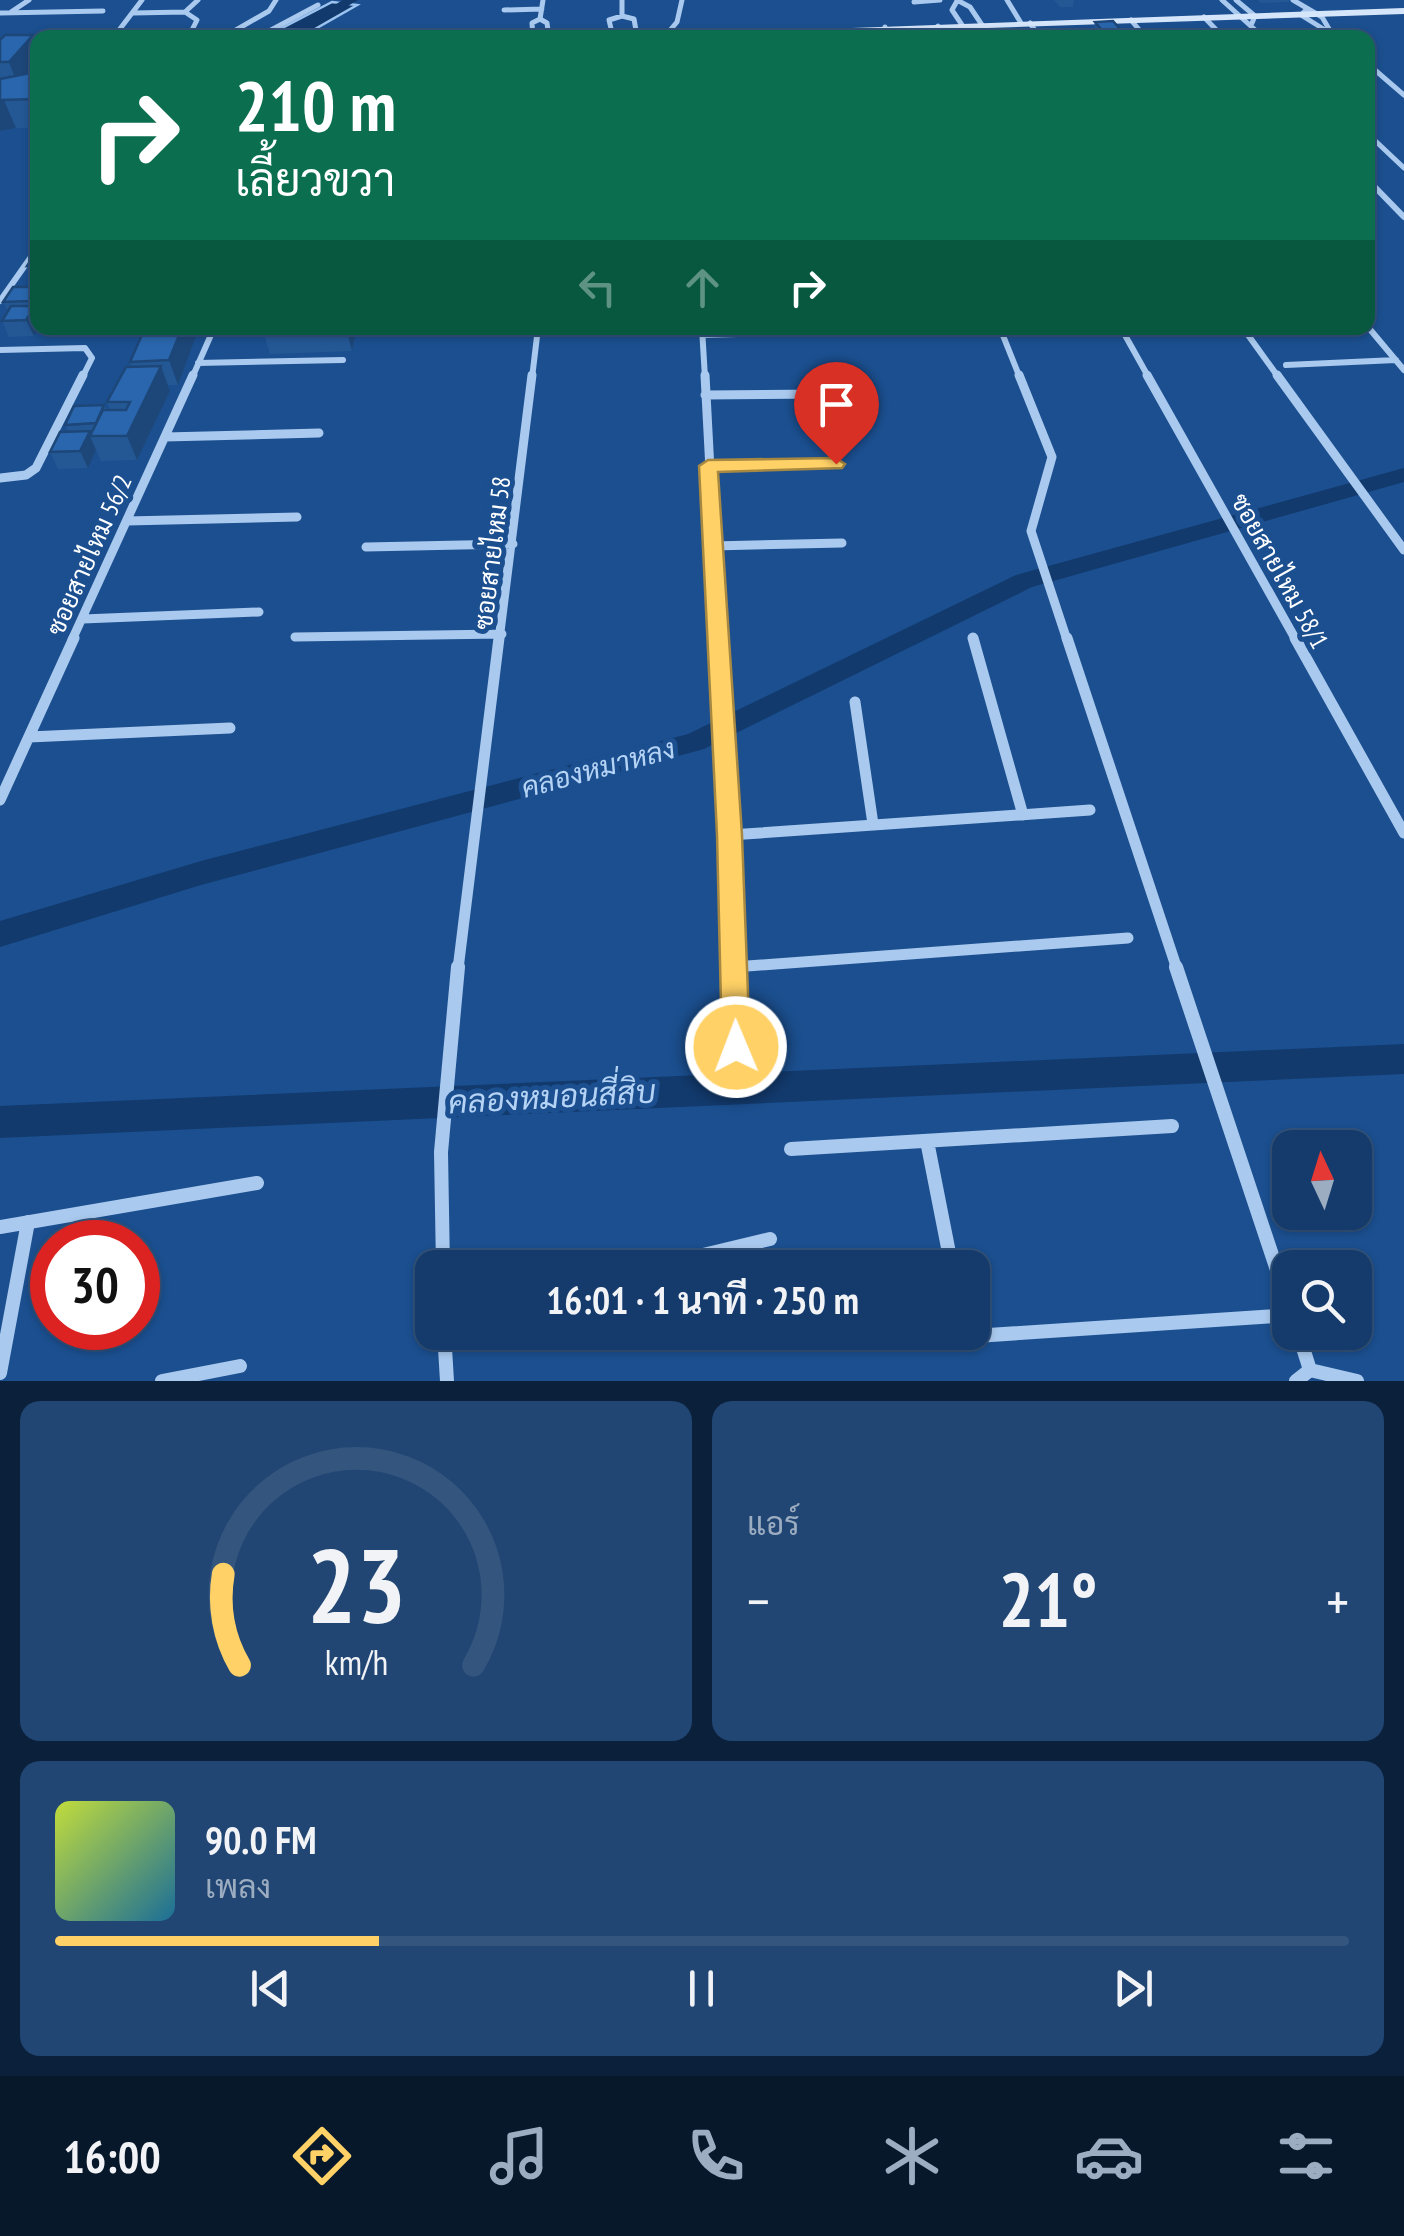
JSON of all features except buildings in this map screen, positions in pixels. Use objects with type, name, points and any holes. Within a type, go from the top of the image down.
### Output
[{"type":"main road","points":[[946,30],[962,25],[1240,16],[1254,19],[1303,13],[1404,11]]},
{"type":"main road","points":[[897,30],[920,26],[933,30]]},
{"type":"street","points":[[14,10],[29,0]]},
{"type":"street","points":[[119,30],[142,0]]},
{"type":"street","points":[[185,12],[198,0]]},
{"type":"street","points":[[235,30],[269,10],[276,0]]},
{"type":"street","points":[[532,30],[544,0]]},
{"type":"street","points":[[622,0],[622,16]]},
{"type":"street","points":[[671,30],[678,22],[682,0]]},
{"type":"street","points":[[914,2],[940,0]]},
{"type":"street","points":[[962,25],[952,10],[957,0],[970,7],[982,25]]},
{"type":"street","points":[[1007,0],[1033,30]]},
{"type":"street","points":[[1222,0],[1240,16]]},
{"type":"street","points":[[1236,0],[1260,30]]},
{"type":"street","points":[[1293,0],[1326,30]]},
{"type":"street","points":[[271,30],[318,4]]},
{"type":"street","points":[[504,10],[542,9]]},
{"type":"street","points":[[0,10],[103,11]]},
{"type":"street","points":[[133,13],[185,12],[196,20],[192,30]]},
{"type":"street","points":[[1319,14],[1332,30]]},
{"type":"street","points":[[611,30],[609,20],[622,16],[634,19],[636,30]]},
{"type":"street","points":[[540,18],[547,30]]},
{"type":"street","points":[[1204,18],[1216,30]]},
{"type":"street","points":[[1132,20],[1140,30]]},
{"type":"street","points":[[920,26],[922,30]]},
{"type":"street","points":[[1375,70],[1404,95]]},
{"type":"street","points":[[1375,141],[1404,168]]},
{"type":"street","points":[[1375,187],[1404,216]]},
{"type":"street","points":[[3,298],[30,259]]},
{"type":"street","points":[[3,298],[22,293]]},
{"type":"street","name":"ซอยสายไหม 56/2","points":[[0,800],[211,335]]},
{"type":"street","name":"ซอยสายไหม 58","points":[[442,1250],[441,1152],[446,1067],[537,335]]},
{"type":"street","points":[[702,335],[730,835],[736,1047]]},
{"type":"street","points":[[1003,335],[1052,457],[1031,531],[1272,1257]]},
{"type":"street","name":"ซอยสายไหม 58/1","points":[[1126,335],[1404,834]]},
{"type":"street","points":[[1247,335],[1404,550]]},
{"type":"street","points":[[1375,335],[1404,370]]},
{"type":"street","points":[[0,350],[85,348],[92,358],[36,468],[26,475],[0,478]]},
{"type":"street","points":[[198,363],[343,360]]},
{"type":"street","points":[[1286,365],[1396,360]]},
{"type":"street","points":[[705,395],[824,394]]},
{"type":"street","points":[[165,437],[319,433]]},
{"type":"street","points":[[708,466],[836,464]]},
{"type":"street","points":[[127,521],[297,517]]},
{"type":"street","points":[[712,546],[842,543]]},
{"type":"street","points":[[366,548],[513,544]]},
{"type":"street","points":[[82,618],[259,612]]},
{"type":"street","points":[[295,637],[502,634]]},
{"type":"street","points":[[973,638],[1023,815]]},
{"type":"street","points":[[854,702],[873,824]]},
{"type":"street","points":[[28,737],[230,728]]},
{"type":"street","points":[[730,835],[1090,810]]},
{"type":"street","points":[[734,967],[1128,938]]},
{"type":"street","points":[[791,1149],[1172,1126]]},
{"type":"street","points":[[927,1141],[948,1250]]},
{"type":"street","points":[[0,1227],[257,1183]]},
{"type":"street","points":[[0,1373],[28,1222]]},
{"type":"street","points":[[724,1250],[770,1239]]},
{"type":"street","points":[[990,1333],[1272,1313]]},
{"type":"street","points":[[445,1350],[447,1381]]},
{"type":"street","points":[[1304,1350],[1310,1370]]},
{"type":"street","points":[[162,1381],[240,1366]]},
{"type":"street","points":[[1296,1381],[1310,1370]]},
{"type":"street","points":[[1310,1370],[1358,1381]]},
{"type":"water","points":[[332,2],[357,5],[313,30],[278,30]]},
{"type":"waterway","points":[[298,30],[352,0]]},
{"type":"waterway","name":"คลองหมาหลง","points":[[0,934],[201,873],[695,742],[1024,581],[1404,475]]},
{"type":"waterway","name":"คลองหมอนสี่สิบ","points":[[0,1122],[1404,1059]]},
{"type":"route","points":[[736,1047],[730,835],[708,466],[836,464]]}]
